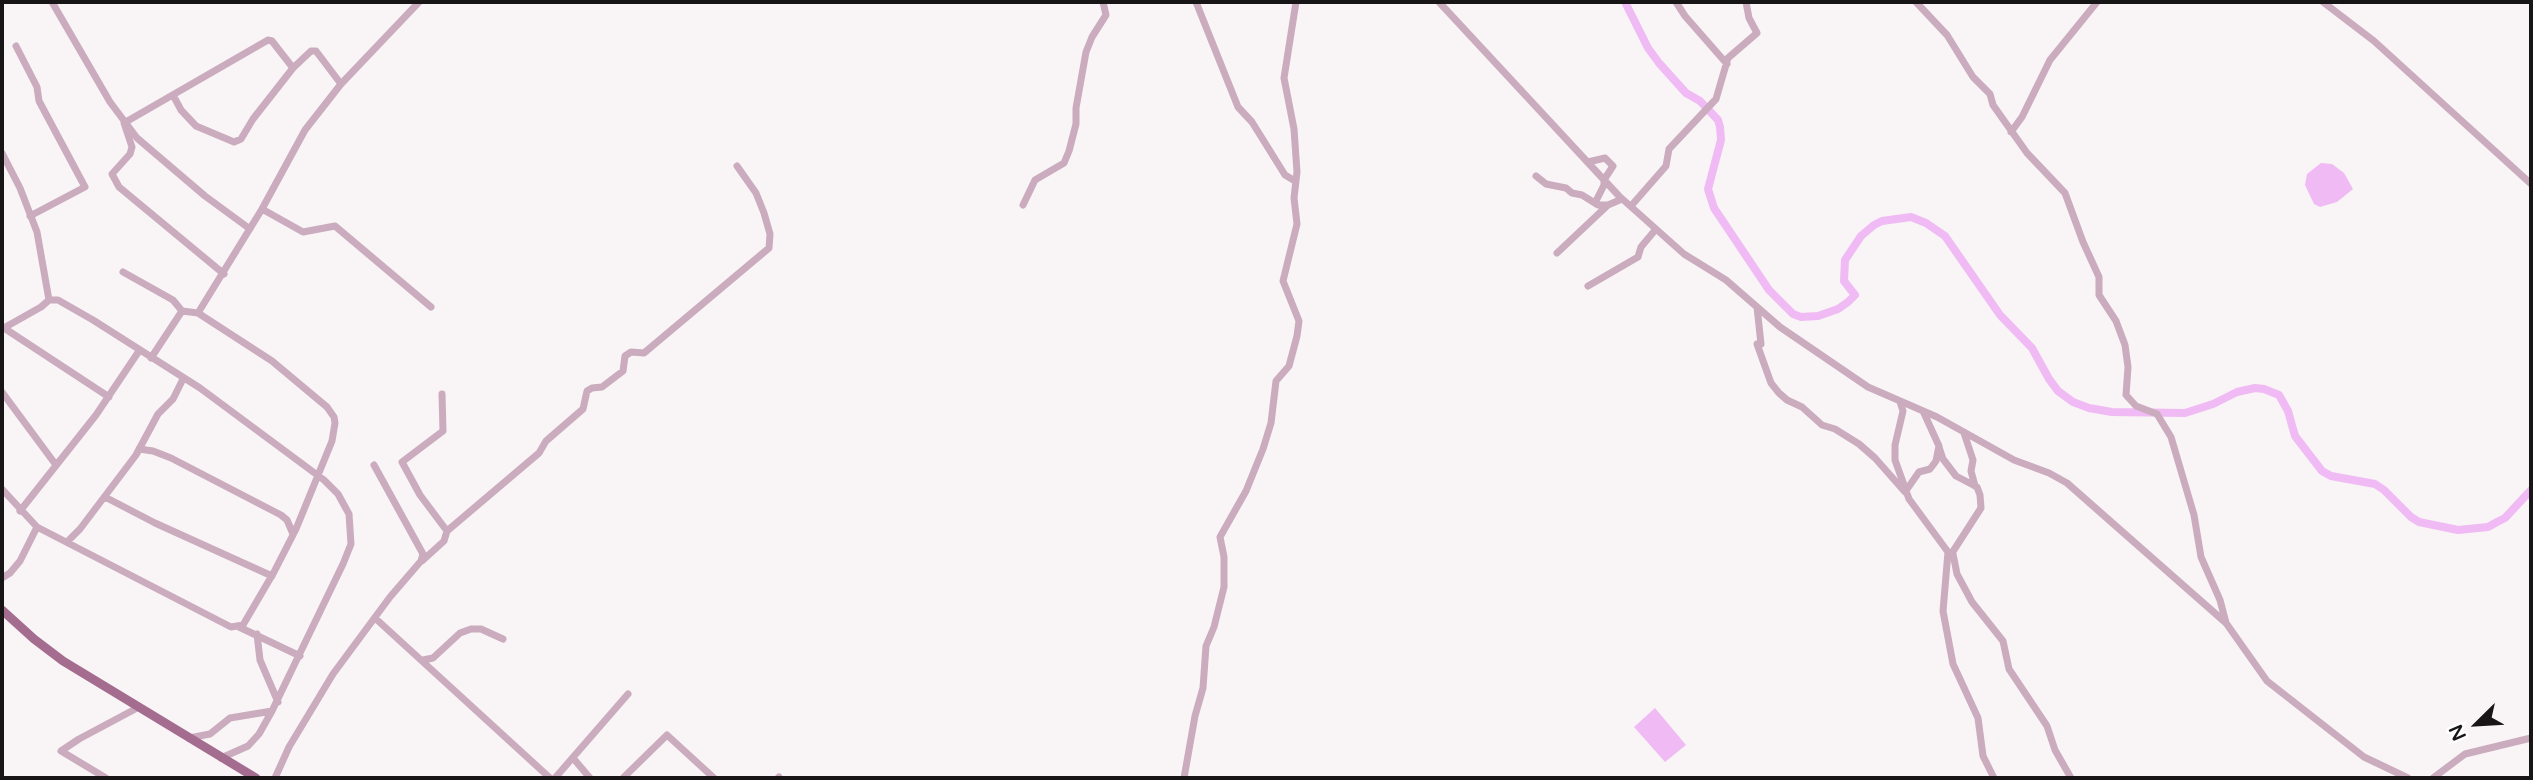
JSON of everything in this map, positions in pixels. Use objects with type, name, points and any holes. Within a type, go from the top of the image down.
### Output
[{"type":"main road","points":[[2,610],[50,651],[256,778]]},
{"type":"street","points":[[52,2],[124,122],[147,148],[250,229]]},
{"type":"street","points":[[198,313],[224,274],[305,130],[341,84],[419,2]]},
{"type":"street","points":[[1023,205],[1035,180],[1064,163],[1069,151],[1076,124],[1076,108],[1086,52],[1106,15],[1103,2]]},
{"type":"street","points":[[1196,2],[1238,107],[1252,122],[1285,175],[1295,181]]},
{"type":"street","points":[[1184,778],[1203,688],[1206,646],[1214,627],[1225,579],[1220,537],[1246,491],[1263,450],[1271,423],[1276,381],[1289,366],[1297,336],[1299,321],[1283,281],[1289,246],[1295,236],[1297,224],[1294,198],[1297,172],[1294,129],[1284,78],[1296,2]]},
{"type":"street","points":[[1439,2],[1622,199],[1684,254],[1741,292],[1780,327],[1852,377],[1963,431],[2014,460],[2049,473],[2067,484],[2226,623],[2270,683],[2364,757],[2408,778]]},
{"type":"street","points":[[1676,2],[1727,64]]},
{"type":"street","points":[[1631,206],[1666,166],[1669,149],[1716,99],[1728,58],[1757,33],[1749,18],[1746,2]]},
{"type":"street","points":[[1916,2],[1947,35],[1973,77],[1990,94],[1993,105],[2011,132],[2027,153],[2055,180],[2067,198],[2082,242],[2099,277],[2099,295],[2116,321],[2125,345],[2128,367],[2126,395],[2136,406],[2157,414],[2171,437],[2194,515],[2202,557],[2220,600],[2226,623]]},
{"type":"street","points":[[2011,132],[2027,107],[2050,60],[2098,2]]},
{"type":"street","points":[[2323,2],[2374,41],[2531,184]]},
{"type":"street","points":[[124,122],[268,40],[272,41],[293,68]]},
{"type":"street","points":[[16,46],[37,87],[39,101],[85,187],[30,216]]},
{"type":"street","points":[[173,95],[181,110],[196,126],[234,142],[241,139],[253,119],[293,68],[311,51],[316,51],[341,84]]},
{"type":"street","points":[[124,122],[132,147],[130,154],[112,174],[116,183],[126,195],[224,274]]},
{"type":"street","points":[[2,153],[4,164],[37,232],[49,300]]},
{"type":"street","points":[[1588,162],[1605,158],[1613,166],[1595,203]]},
{"type":"street","points":[[275,778],[289,747],[333,674],[390,597],[421,561],[444,541],[447,531],[539,453],[546,441],[583,410],[587,391],[602,387],[623,370],[625,356],[632,352],[643,353],[769,248],[770,234],[764,212],[756,193],[737,166]]},
{"type":"street","points":[[1536,176],[1546,184],[1566,188],[1595,203],[1608,205]]},
{"type":"street","points":[[1557,253],[1608,205],[1622,199]]},
{"type":"street","points":[[262,209],[303,232],[335,226],[431,307]]},
{"type":"street","points":[[1588,286],[1638,257],[1656,229]]},
{"type":"street","points":[[123,272],[173,300],[182,311],[198,313],[272,361],[331,412],[335,423],[332,441],[293,534],[248,618],[239,627]]},
{"type":"street","points":[[108,397],[3,329],[49,300],[58,300],[209,395],[318,476],[338,494],[349,514],[351,544],[334,587],[278,702],[259,734],[248,746],[221,758]]},
{"type":"street","points":[[1757,307],[1761,344],[1757,344],[1770,383],[1787,400],[1802,407],[1822,425],[1835,429],[1859,444],[1875,458],[1905,492],[1942,542],[1949,546],[1957,574],[1972,602],[2003,641],[2009,669],[2047,726],[2055,750],[2071,778]]},
{"type":"street","points":[[151,358],[182,311]]},
{"type":"street","points":[[20,511],[108,397],[139,351]]},
{"type":"street","points":[[67,542],[106,497],[139,449],[158,414],[173,399],[183,379]]},
{"type":"street","points":[[2,392],[56,465]]},
{"type":"street","points":[[442,394],[443,431],[402,462],[419,495],[447,531]]},
{"type":"street","points":[[1900,402],[1903,411],[1894,453],[1905,492]]},
{"type":"street","points":[[1922,411],[1943,459],[1956,477],[1975,486]]},
{"type":"street","points":[[1963,431],[1971,451],[1971,471],[1980,495],[1981,508],[1951,558],[1942,608],[1954,664],[1978,718],[1983,756],[1994,778]]},
{"type":"street","points":[[1905,492],[1919,472],[1930,469],[1937,461],[1939,446]]},
{"type":"street","points":[[139,449],[153,451],[206,475],[286,520],[293,534]]},
{"type":"street","points":[[374,465],[423,554],[421,561]]},
{"type":"street","points":[[2,489],[37,527],[231,627],[257,634],[300,656]]},
{"type":"street","points":[[106,497],[272,576]]},
{"type":"street","points":[[286,520],[298,517],[303,512]]},
{"type":"street","points":[[2,578],[20,561],[37,527]]},
{"type":"street","points":[[375,618],[553,778],[628,694]]},
{"type":"street","points":[[423,660],[433,658],[460,634],[471,629],[481,629],[503,639]]},
{"type":"street","points":[[257,634],[260,660],[278,702]]},
{"type":"street","points":[[106,778],[61,751],[139,707]]},
{"type":"street","points":[[188,738],[210,734],[230,718],[272,711]]},
{"type":"street","points":[[623,778],[667,734],[714,778]]},
{"type":"street","points":[[2433,778],[2465,754],[2531,738]]},
{"type":"street","points":[[572,758],[590,778]]},
{"type":"shaded area","points":[[2321,163],[2332,164],[2344,173],[2353,189],[2337,202],[2320,207],[2314,204],[2305,185],[2307,174]]},
{"type":"shaded area","points":[[1655,708],[1686,745],[1665,762],[1634,727]]},
{"type":"waterway","points":[[1625,2],[1648,48],[1659,63],[1686,93],[1700,101],[1718,120],[1721,140],[1708,189],[1714,208],[1769,290],[1793,314],[1801,317],[1818,316],[1838,309],[1848,302],[1855,295],[1844,281],[1845,260],[1861,236],[1882,221],[1911,217],[1945,236],[2000,315],[2032,348],[2058,391],[2073,402],[2112,412],[2185,413],[2213,404],[2237,392],[2264,389],[2279,395],[2288,411],[2295,436],[2322,471],[2331,476],[2375,484],[2419,522],[2458,530],[2488,527],[2505,518],[2531,490]]}]
